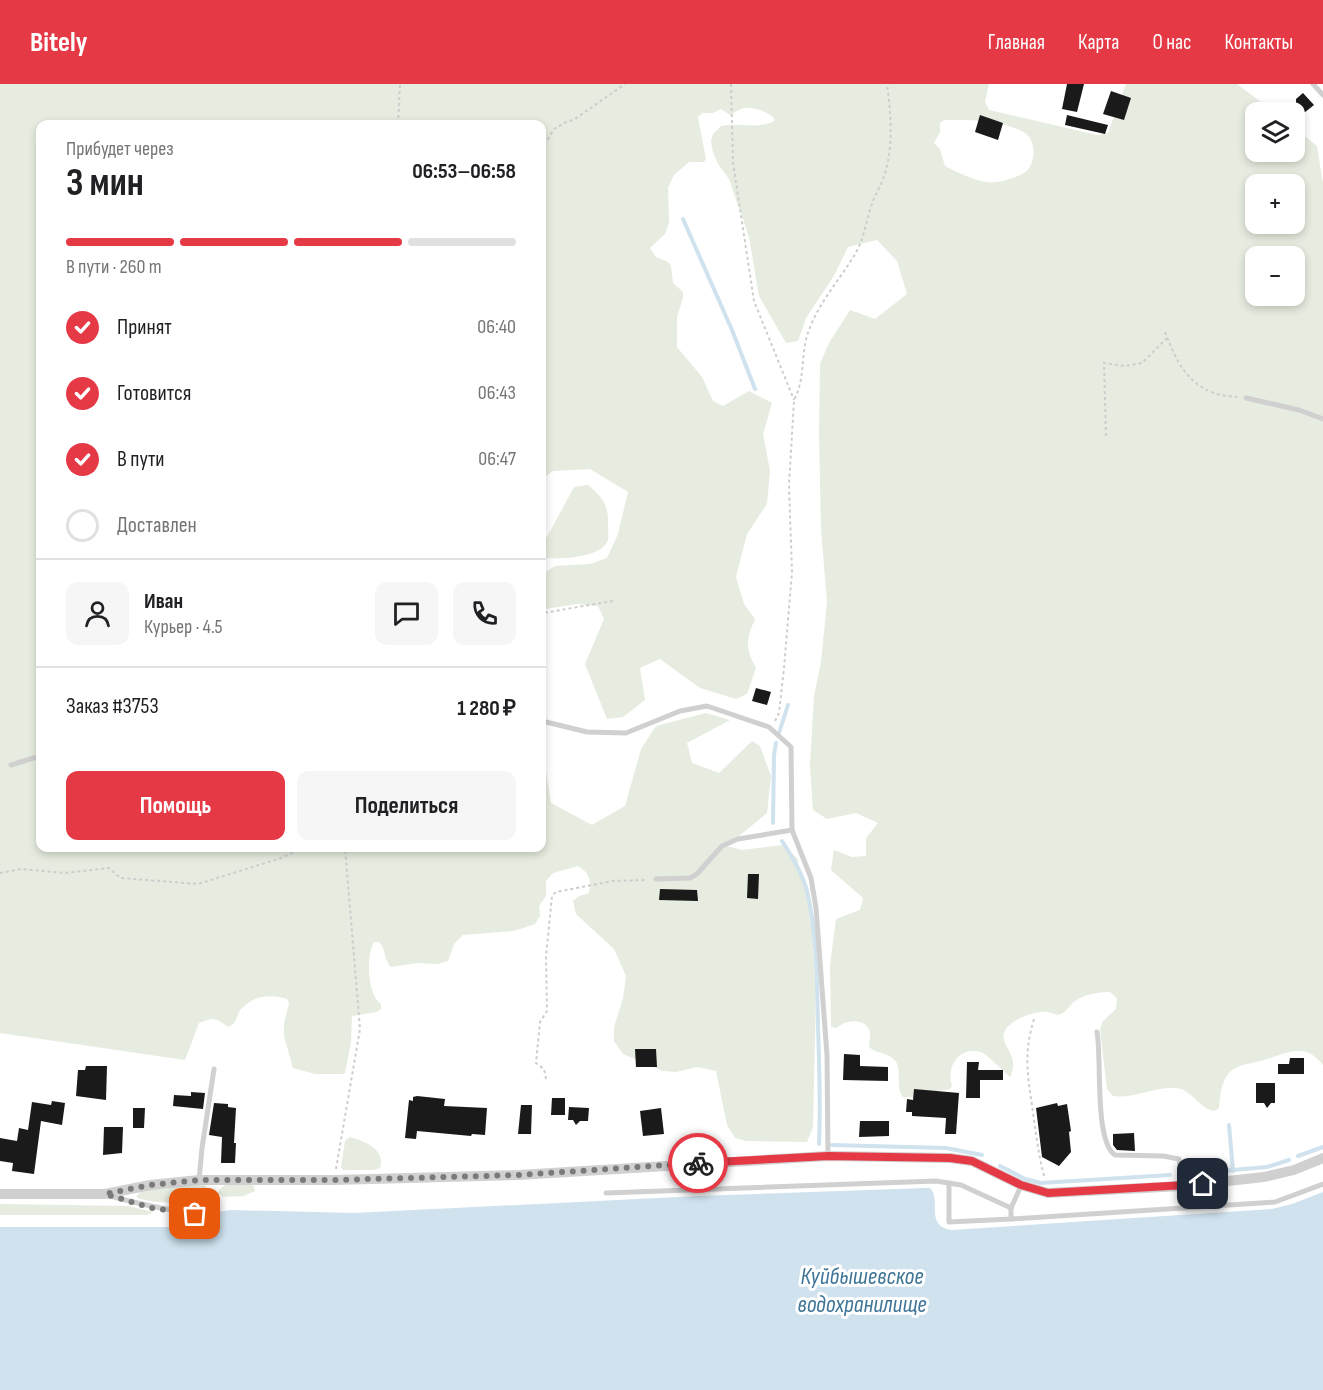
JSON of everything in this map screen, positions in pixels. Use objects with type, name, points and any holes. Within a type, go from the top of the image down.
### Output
[{"type":"street","points":[[0,1194],[105,1194],[150,1185],[199,1180],[334,1180],[519,1175],[828,1156],[950,1158],[972,1161],[1021,1185],[1048,1193],[1182,1186],[1264,1178],[1294,1170],[1323,1158]]},
{"type":"lane","points":[[1313,84],[1323,95]]},
{"type":"lane","points":[[1246,398],[1299,410],[1323,419]]},
{"type":"lane","points":[[546,722],[587,732],[626,733],[680,711],[707,706],[771,729],[791,747],[792,830],[811,878],[816,908],[827,1055],[828,1156]]},
{"type":"lane","points":[[11,765],[36,757]]},
{"type":"lane","points":[[656,879],[690,878],[702,869],[715,852],[738,839],[792,830]]},
{"type":"lane","points":[[1097,1032],[1100,1100],[1105,1141],[1110,1151],[1115,1155],[1163,1155],[1179,1159],[1182,1186]]},
{"type":"lane","points":[[199,1180],[214,1069]]},
{"type":"lane","points":[[606,1193],[949,1182],[974,1190],[1011,1208]]},
{"type":"lane","points":[[949,1182],[950,1222],[1275,1202],[1323,1184]]},
{"type":"lane","points":[[1011,1219],[1011,1208],[1021,1185]]},
{"type":"lane","points":[[105,1194],[152,1208],[209,1215]]},
{"type":"path","points":[[398,120],[400,84]]},
{"type":"path","points":[[546,140],[554,129],[575,120],[625,84]]},
{"type":"path","points":[[731,84],[733,163],[754,301],[794,400]]},
{"type":"path","points":[[771,729],[778,713],[792,572],[789,485],[794,400],[800,389],[803,349],[809,328],[822,304],[855,253],[865,230],[872,203],[884,178],[890,140],[887,84]]},
{"type":"path","points":[[1165,332],[1174,357],[1191,380],[1214,393],[1246,398]]},
{"type":"path","points":[[1106,436],[1104,363],[1125,366],[1142,363],[1167,338]]},
{"type":"path","points":[[546,613],[613,602]]},
{"type":"path","points":[[0,873],[21,869],[65,873],[109,868],[120,878],[198,884],[294,852]]},
{"type":"path","points":[[334,1180],[360,1029],[345,852]]},
{"type":"path","points":[[546,1079],[544,1069],[536,1063],[540,1022],[547,1011],[546,956],[552,896],[556,892],[613,881],[656,879]]},
{"type":"path","points":[[1034,1019],[1028,1036],[1027,1074],[1036,1145],[1048,1193]]},
{"type":"shaded area","points":[[0,84],[989,84],[985,102],[989,110],[1097,135],[1108,133],[1126,84],[1237,84],[1261,102],[1245,102],[1245,162],[1305,162],[1305,136],[1317,146],[1323,184],[1323,1065],[1309,1053],[1295,1051],[1237,1067],[1224,1081],[1219,1108],[1214,1111],[1208,1109],[1186,1091],[1174,1088],[1128,1096],[1113,1096],[1107,1089],[1100,1029],[1103,1021],[1116,1009],[1117,998],[1110,992],[1087,995],[1075,1001],[1061,1014],[1036,1013],[1011,1024],[1004,1033],[1005,1043],[1013,1063],[1010,1077],[981,1052],[966,1052],[956,1059],[953,1065],[950,1089],[936,1091],[926,1098],[903,1097],[899,1087],[898,1065],[888,1055],[869,1047],[870,1032],[865,1025],[853,1021],[837,1028],[831,1027],[830,965],[836,919],[860,910],[863,898],[831,870],[834,850],[852,857],[866,856],[866,838],[878,823],[856,813],[827,819],[813,810],[810,765],[814,696],[821,662],[827,602],[821,529],[820,364],[829,343],[850,310],[875,319],[907,294],[897,261],[877,240],[848,247],[835,274],[806,318],[798,341],[786,343],[759,296],[749,237],[729,179],[718,164],[711,141],[713,134],[721,126],[768,124],[774,121],[774,118],[768,113],[748,108],[740,109],[730,115],[721,109],[713,113],[702,113],[698,117],[706,159],[704,162],[689,162],[674,175],[668,188],[669,223],[665,234],[650,248],[656,257],[668,262],[671,266],[673,283],[683,292],[677,317],[677,347],[702,377],[713,401],[723,406],[749,391],[772,403],[763,434],[770,471],[767,504],[747,534],[736,577],[744,604],[755,619],[750,632],[748,649],[756,668],[747,694],[736,699],[700,688],[660,659],[640,668],[645,700],[623,717],[607,719],[585,664],[604,619],[598,606],[577,604],[546,609],[546,572],[555,566],[590,564],[607,558],[618,534],[628,492],[590,469],[553,471],[546,476],[546,120],[36,120],[36,852],[546,852],[546,771],[551,803],[592,825],[625,806],[641,749],[656,726],[706,713],[730,720],[687,743],[692,763],[719,773],[752,741],[760,746],[771,776],[767,813],[727,846],[742,850],[782,845],[797,858],[811,915],[816,993],[813,1127],[807,1142],[746,1141],[735,1138],[727,1125],[716,1071],[697,1067],[676,1072],[663,1071],[623,1054],[614,1041],[614,1027],[623,998],[626,976],[614,949],[576,914],[573,901],[589,893],[590,884],[587,874],[578,866],[553,873],[546,881],[546,896],[539,906],[540,916],[535,924],[514,931],[463,935],[454,944],[448,961],[438,964],[417,963],[391,967],[381,944],[374,942],[371,948],[369,975],[373,992],[381,1004],[381,1009],[377,1012],[352,1016],[351,1042],[343,1074],[315,1074],[293,1068],[284,1036],[284,1023],[289,1003],[287,999],[275,996],[252,1000],[240,1010],[234,1023],[229,1027],[215,1019],[199,1023],[185,1060],[0,1033]],"holes":[[[944,120],[996,123],[1016,128],[1029,137],[1034,153],[1028,170],[1004,181],[985,182],[945,166],[940,149],[934,143],[940,132],[940,123]]]},
{"type":"shaded area","points":[[588,485],[601,498],[606,507],[608,519],[608,540],[597,551],[588,554],[568,558],[546,558],[546,537],[574,487]]},
{"type":"shaded area","points":[[350,1137],[377,1151],[381,1161],[380,1168],[343,1170],[341,1167],[345,1141]]},
{"type":"shaded area","points":[[249,1183],[254,1186],[255,1191],[244,1196],[223,1197],[218,1193],[227,1185]]},
{"type":"shaded area","points":[[203,1184],[207,1192],[201,1198],[194,1200],[158,1202],[136,1197],[145,1190]]},
{"type":"shaded area","points":[[0,1204],[128,1206],[153,1212],[148,1215],[0,1215]]},
{"type":"water","name":"Куйбышевское водохранилище","points":[[930,1188],[935,1199],[938,1224],[952,1230],[1272,1209],[1323,1192],[1323,1390],[0,1390],[0,1227],[169,1227],[230,1210],[354,1213],[698,1196]]},
{"type":"building","points":[[1067,84],[1084,84],[1077,112],[1062,109]]},
{"type":"building","points":[[1111,91],[1131,98],[1124,120],[1103,114]]},
{"type":"building","points":[[1303,93],[1314,105],[1305,112],[1305,102],[1296,102],[1296,99]]},
{"type":"building","points":[[980,115],[1003,123],[998,140],[975,132]]},
{"type":"building","points":[[1067,115],[1108,125],[1105,134],[1065,125]]},
{"type":"building","points":[[756,688],[771,692],[767,705],[752,701]]},
{"type":"building","points":[[748,874],[759,874],[758,899],[747,898]]},
{"type":"building","points":[[660,889],[697,890],[698,901],[659,900]]},
{"type":"building","points":[[635,1049],[656,1049],[657,1067],[636,1067]]},
{"type":"building","points":[[844,1054],[860,1055],[860,1066],[888,1067],[888,1081],[843,1080]]},
{"type":"building","points":[[1290,1058],[1304,1058],[1304,1074],[1278,1074],[1278,1064],[1289,1064]]},
{"type":"building","points":[[967,1062],[979,1062],[978,1070],[1003,1070],[1003,1080],[980,1080],[980,1098],[966,1098]]},
{"type":"building","points":[[86,1066],[107,1066],[106,1100],[76,1096],[78,1070],[85,1070]]},
{"type":"building","points":[[1256,1083],[1275,1083],[1275,1103],[1271,1103],[1267,1108],[1264,1103],[1256,1103]]},
{"type":"building","points":[[914,1089],[959,1093],[956,1134],[945,1134],[946,1118],[912,1116],[912,1112],[906,1112],[907,1099],[913,1100]]},
{"type":"building","points":[[191,1092],[205,1093],[203,1109],[173,1106],[174,1095],[191,1096]]},
{"type":"building","points":[[413,1097],[445,1099],[444,1106],[487,1108],[485,1135],[472,1134],[471,1136],[417,1131],[416,1139],[405,1138],[409,1100],[413,1101]]},
{"type":"building","points":[[552,1098],[565,1098],[565,1115],[551,1115]]},
{"type":"building","points":[[52,1101],[65,1103],[62,1125],[41,1121],[34,1174],[12,1171],[13,1163],[0,1161],[0,1138],[17,1141],[19,1128],[28,1130],[32,1102],[51,1105]]},
{"type":"building","points":[[214,1103],[228,1104],[228,1107],[236,1108],[235,1163],[221,1163],[222,1137],[209,1135]]},
{"type":"building","points":[[1057,1103],[1058,1106],[1067,1104],[1071,1131],[1069,1132],[1071,1152],[1059,1166],[1042,1157],[1036,1108]]},
{"type":"building","points":[[521,1105],[532,1105],[531,1134],[518,1134]]},
{"type":"building","points":[[569,1107],[589,1108],[588,1121],[580,1121],[576,1125],[573,1120],[568,1120]]},
{"type":"building","points":[[133,1108],[145,1108],[144,1128],[133,1128]]},
{"type":"building","points":[[661,1108],[664,1134],[643,1136],[640,1111]]},
{"type":"building","points":[[860,1121],[889,1121],[889,1136],[859,1137]]},
{"type":"building","points":[[104,1127],[123,1127],[122,1153],[103,1155]]},
{"type":"building","points":[[1134,1133],[1135,1151],[1117,1150],[1113,1145],[1113,1134]]},
{"type":"waterway","points":[[683,219],[732,330],[755,389]]},
{"type":"waterway","points":[[779,733],[788,705]]},
{"type":"waterway","points":[[773,823],[776,743]]},
{"type":"waterway","points":[[782,841],[805,884],[813,923],[820,1099],[819,1144]]},
{"type":"waterway","points":[[1229,1125],[1233,1171]]},
{"type":"waterway","points":[[832,1145],[946,1148],[982,1155]]},
{"type":"waterway","points":[[1298,1156],[1323,1147]]},
{"type":"waterway","points":[[1187,1174],[1267,1167],[1289,1160]]},
{"type":"waterway","points":[[1000,1166],[1025,1179],[1041,1183],[1170,1175]]},
{"type":"way so far","points":[[195,1214],[152,1208],[105,1194],[150,1185],[199,1180],[334,1180],[519,1175],[698,1163]]},
{"type":"route","points":[[698,1163],[828,1156],[950,1158],[972,1161],[1034,1191],[1048,1193],[1203,1184]]}]
